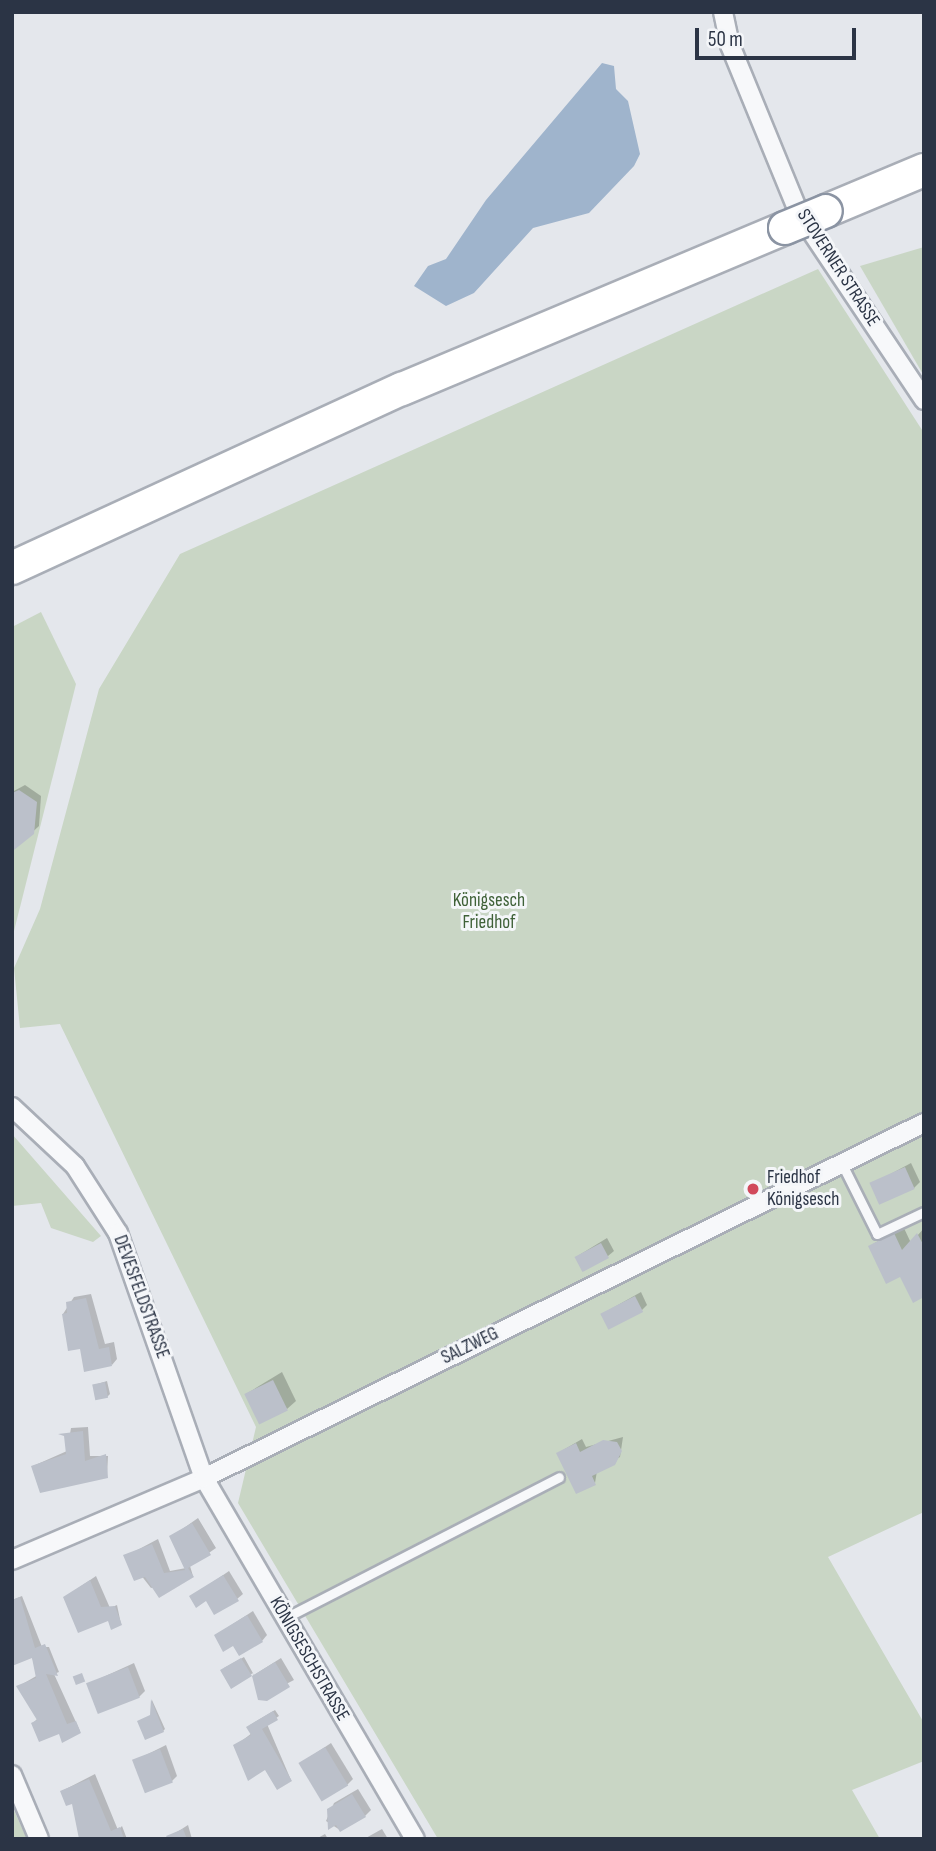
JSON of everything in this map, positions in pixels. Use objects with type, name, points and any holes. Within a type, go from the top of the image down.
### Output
[{"type":"highway","points":[[12,568],[402,389],[924,170]]},
{"type":"street","name":"STOVERNER STRASSE","points":[[723,12],[730,45],[799,213],[924,400]]},
{"type":"street","name":"DEVESFELDSTRASSE","points":[[12,1107],[75,1166],[118,1233],[204,1478]]},
{"type":"street","name":"SALZWEG","points":[[12,1560],[204,1478],[924,1123]]},
{"type":"street","name":"KÖNIGSESCHSTRASSE","points":[[204,1478],[415,1839]]},
{"type":"street","points":[[12,1775],[39,1839]]},
{"type":"lane","points":[[842,1164],[877,1234],[924,1212]]},
{"type":"lane","points":[[285,1618],[559,1477]]},
{"type":"green space","points":[[924,247],[924,376],[860,266]]},
{"type":"green space","name":"Königsesch Friedhof","points":[[818,269],[924,433],[924,1512],[828,1557],[924,1723],[924,1761],[852,1790],[880,1839],[438,1839],[238,1503],[256,1427],[60,1024],[20,1028],[14,968],[40,909],[99,689],[180,554]]},
{"type":"green space","points":[[41,612],[76,684],[12,939],[12,627]]},
{"type":"green space","points":[[12,1134],[101,1236],[93,1242],[51,1228],[41,1203],[12,1206]]},
{"type":"green space","points":[[12,1806],[27,1839],[12,1839]]},
{"type":"water","points":[[602,63],[614,66],[616,89],[628,101],[640,154],[634,166],[589,213],[533,228],[474,293],[446,306],[414,286],[428,266],[446,259],[486,200]]},
{"type":"building","points":[[19,790],[37,802],[34,834],[14,850],[12,793]]},
{"type":"building","points":[[905,1167],[915,1189],[879,1205],[869,1183]]},
{"type":"building","points":[[894,1233],[902,1250],[917,1233],[924,1246],[924,1297],[913,1303],[900,1277],[886,1284],[868,1246]]},
{"type":"building","points":[[601,1243],[609,1258],[582,1272],[575,1257]]},
{"type":"building","points":[[635,1296],[643,1312],[608,1330],[600,1314]]},
{"type":"building","points":[[86,1298],[99,1349],[109,1347],[112,1366],[84,1372],[80,1349],[68,1351],[62,1314],[67,1313],[66,1302]]},
{"type":"building","points":[[273,1380],[288,1411],[259,1425],[244,1394]]},
{"type":"building","points":[[105,1382],[108,1398],[95,1400],[92,1384]]},
{"type":"building","points":[[83,1431],[85,1461],[106,1454],[108,1478],[40,1493],[31,1466],[66,1454],[64,1436],[58,1434]]},
{"type":"building","points":[[603,1440],[617,1442],[622,1451],[615,1465],[592,1476],[596,1485],[576,1494],[556,1453],[576,1443],[580,1452]]},
{"type":"building","points":[[192,1523],[211,1555],[188,1568],[194,1577],[159,1598],[145,1577],[134,1581],[123,1555],[152,1544],[164,1573],[185,1570],[169,1536]]},
{"type":"building","points":[[223,1575],[239,1601],[214,1615],[206,1601],[196,1608],[189,1596]]},
{"type":"building","points":[[90,1580],[101,1607],[115,1606],[122,1625],[111,1630],[108,1621],[78,1633],[63,1597]]},
{"type":"building","points":[[20,1597],[35,1648],[45,1644],[58,1676],[46,1674],[67,1724],[76,1721],[81,1733],[62,1743],[59,1734],[39,1742],[31,1723],[37,1720],[16,1686],[36,1678],[32,1658],[12,1666],[12,1600]]},
{"type":"building","points":[[247,1615],[263,1642],[239,1656],[233,1646],[223,1652],[214,1635]]},
{"type":"building","points":[[241,1658],[252,1676],[231,1689],[220,1670]]},
{"type":"building","points":[[275,1662],[290,1687],[267,1701],[258,1700],[252,1676]]},
{"type":"building","points":[[128,1667],[140,1698],[98,1714],[86,1683]]},
{"type":"building","points":[[82,1673],[85,1681],[76,1685],[73,1677]]},
{"type":"building","points":[[151,1699],[164,1732],[145,1740],[137,1721],[150,1715]]},
{"type":"building","points":[[273,1711],[278,1720],[262,1729],[292,1781],[277,1790],[265,1770],[248,1781],[233,1745],[251,1735],[246,1727]]},
{"type":"building","points":[[325,1747],[348,1786],[322,1802],[298,1763]]},
{"type":"building","points":[[160,1749],[173,1783],[145,1793],[132,1760]]},
{"type":"building","points":[[89,1779],[111,1831],[120,1827],[124,1839],[79,1839],[72,1804],[66,1806],[60,1791]]},
{"type":"building","points":[[352,1794],[366,1817],[340,1832],[336,1825],[328,1830],[327,1809]]},
{"type":"building","points":[[183,1829],[187,1839],[168,1839],[166,1836]]},
{"type":"place","name":"Friedhof Königsesch","points":[[753,1189]]}]
